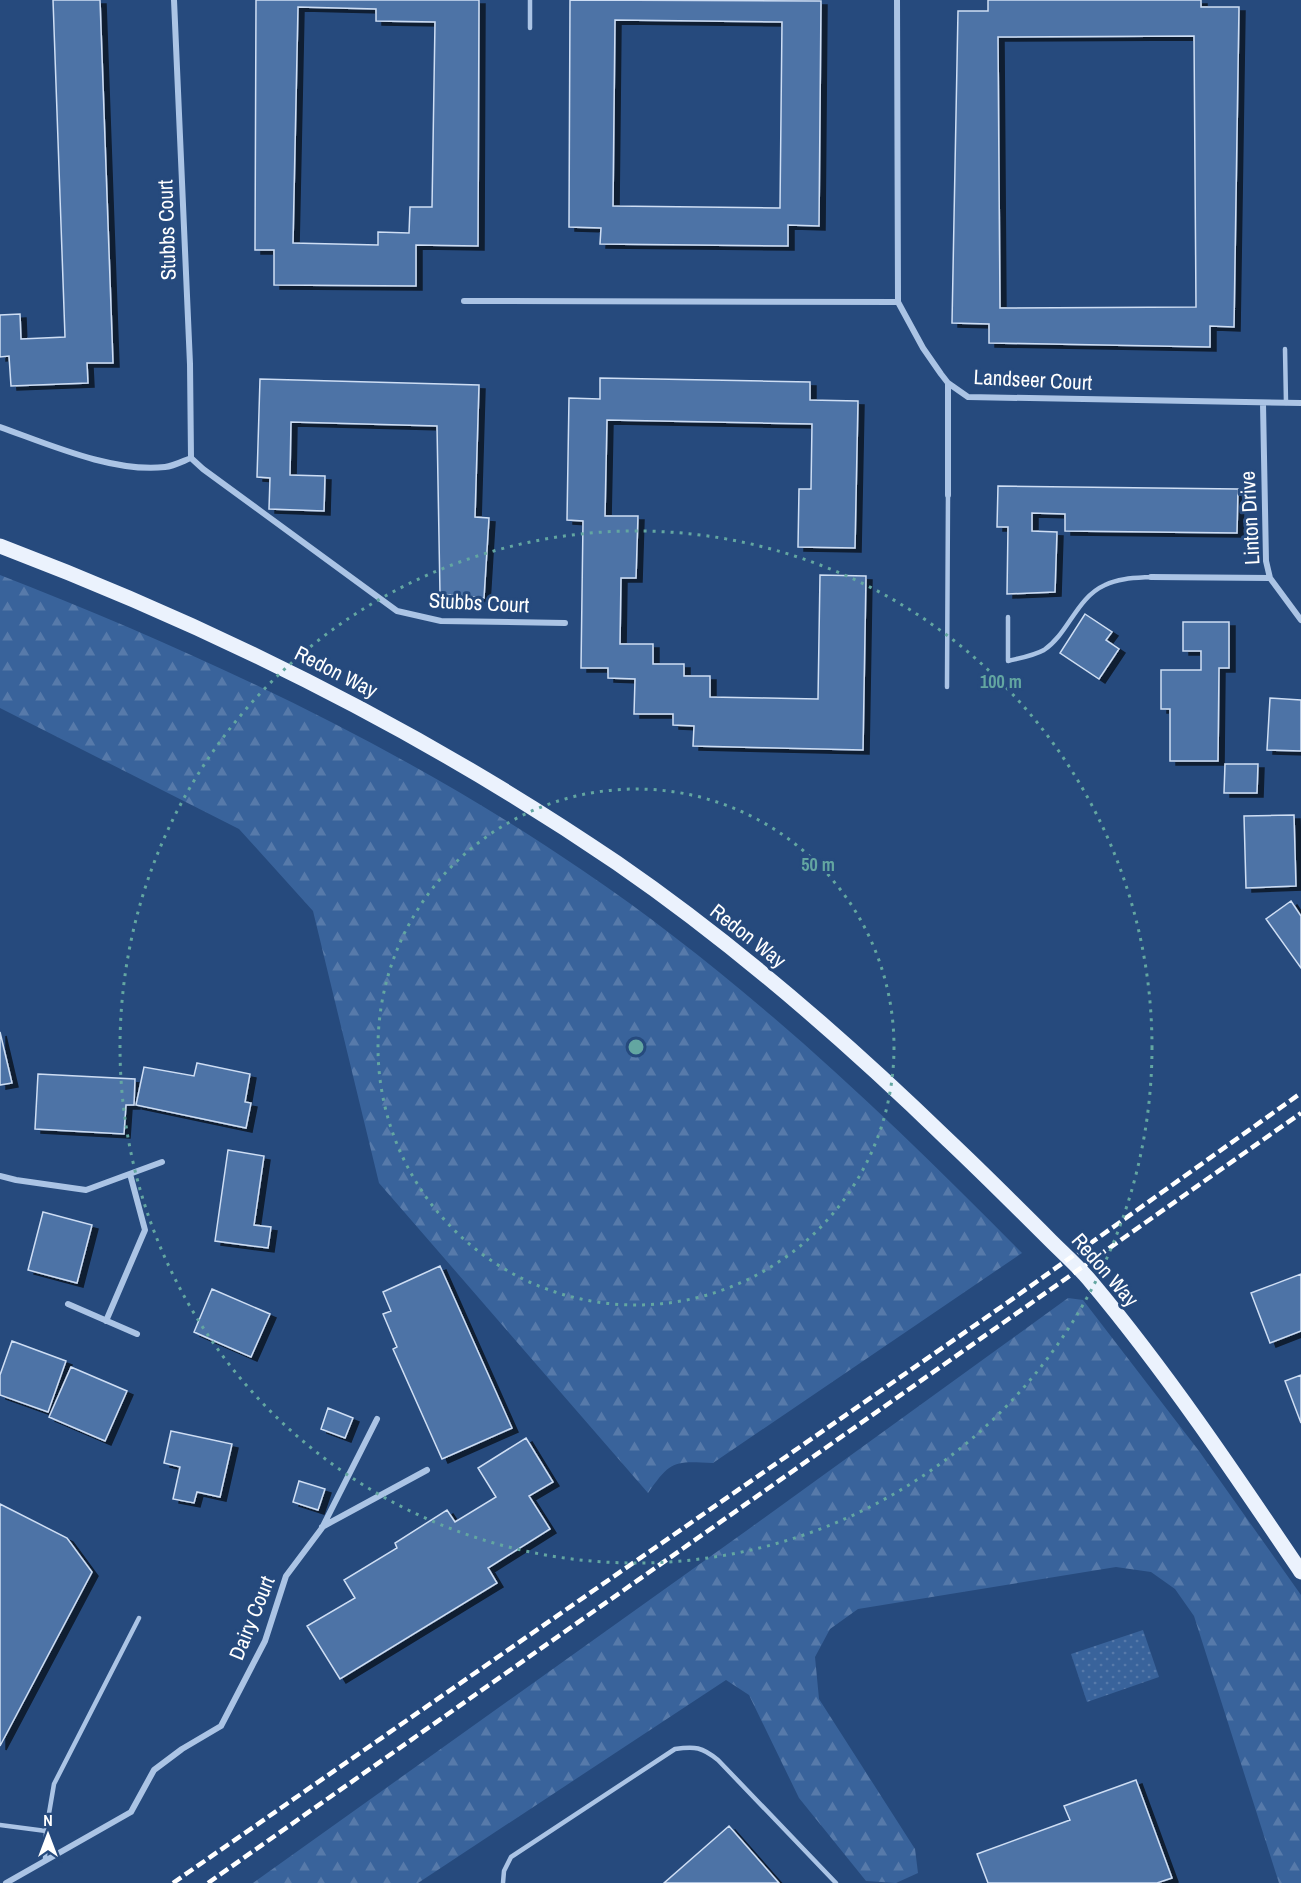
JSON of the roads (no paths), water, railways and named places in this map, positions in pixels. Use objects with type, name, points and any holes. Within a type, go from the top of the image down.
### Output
[{"type":"main road","name":"Redon Way","points":[[0,546],[177,619],[382,719],[538,812],[617,863],[768,977],[859,1055],[1090,1281],[1206,1434],[1301,1572]]},
{"type":"street","name":"Stubbs Court","points":[[174,0],[190,364],[191,458],[398,611],[441,621],[565,623]]},
{"type":"street","name":"Landseer Court","points":[[897,0],[898,302],[923,348],[948,384],[968,397],[1301,403]]},
{"type":"street","points":[[464,301],[898,302]]},
{"type":"street","points":[[948,384],[948,495]]},
{"type":"street","name":"Linton Drive","points":[[1263,404],[1266,561],[1270,578],[1301,620]]},
{"type":"street","points":[[0,427],[71,453],[130,467],[166,467],[191,458]]},
{"type":"street","points":[[1151,577],[1270,578]]},
{"type":"street","points":[[0,1176],[86,1190],[162,1162]]},
{"type":"street","points":[[106,1321],[145,1230],[130,1174]]},
{"type":"street","points":[[68,1304],[137,1334]]},
{"type":"street","name":"Dairy Court","points":[[45,1860],[131,1812],[154,1770],[182,1749],[221,1726],[265,1641],[286,1576],[322,1528],[377,1419]]},
{"type":"street","name":"Dairy Court","points":[[322,1528],[427,1470]]},
{"type":"street","points":[[6,1883],[45,1860]]},
{"type":"lane","points":[[530,0],[530,28]]},
{"type":"lane","points":[[1285,349],[1286,403]]},
{"type":"lane","points":[[946,687],[948,495]]},
{"type":"lane","points":[[1008,616],[1008,661],[1027,657],[1043,650],[1056,639],[1078,607],[1103,586],[1118,580],[1151,577]]},
{"type":"lane","points":[[45,1860],[46,1831],[54,1784],[139,1618]]},
{"type":"lane","points":[[503,1883],[504,1871],[511,1857],[675,1749],[692,1746],[707,1751],[718,1760],[836,1883]]},
{"type":"lane","points":[[0,1825],[46,1831]]},
{"type":"railway","points":[[173,1883],[1004,1305],[1301,1093]]},
{"type":"railway","points":[[208,1883],[1301,1113]]}]
